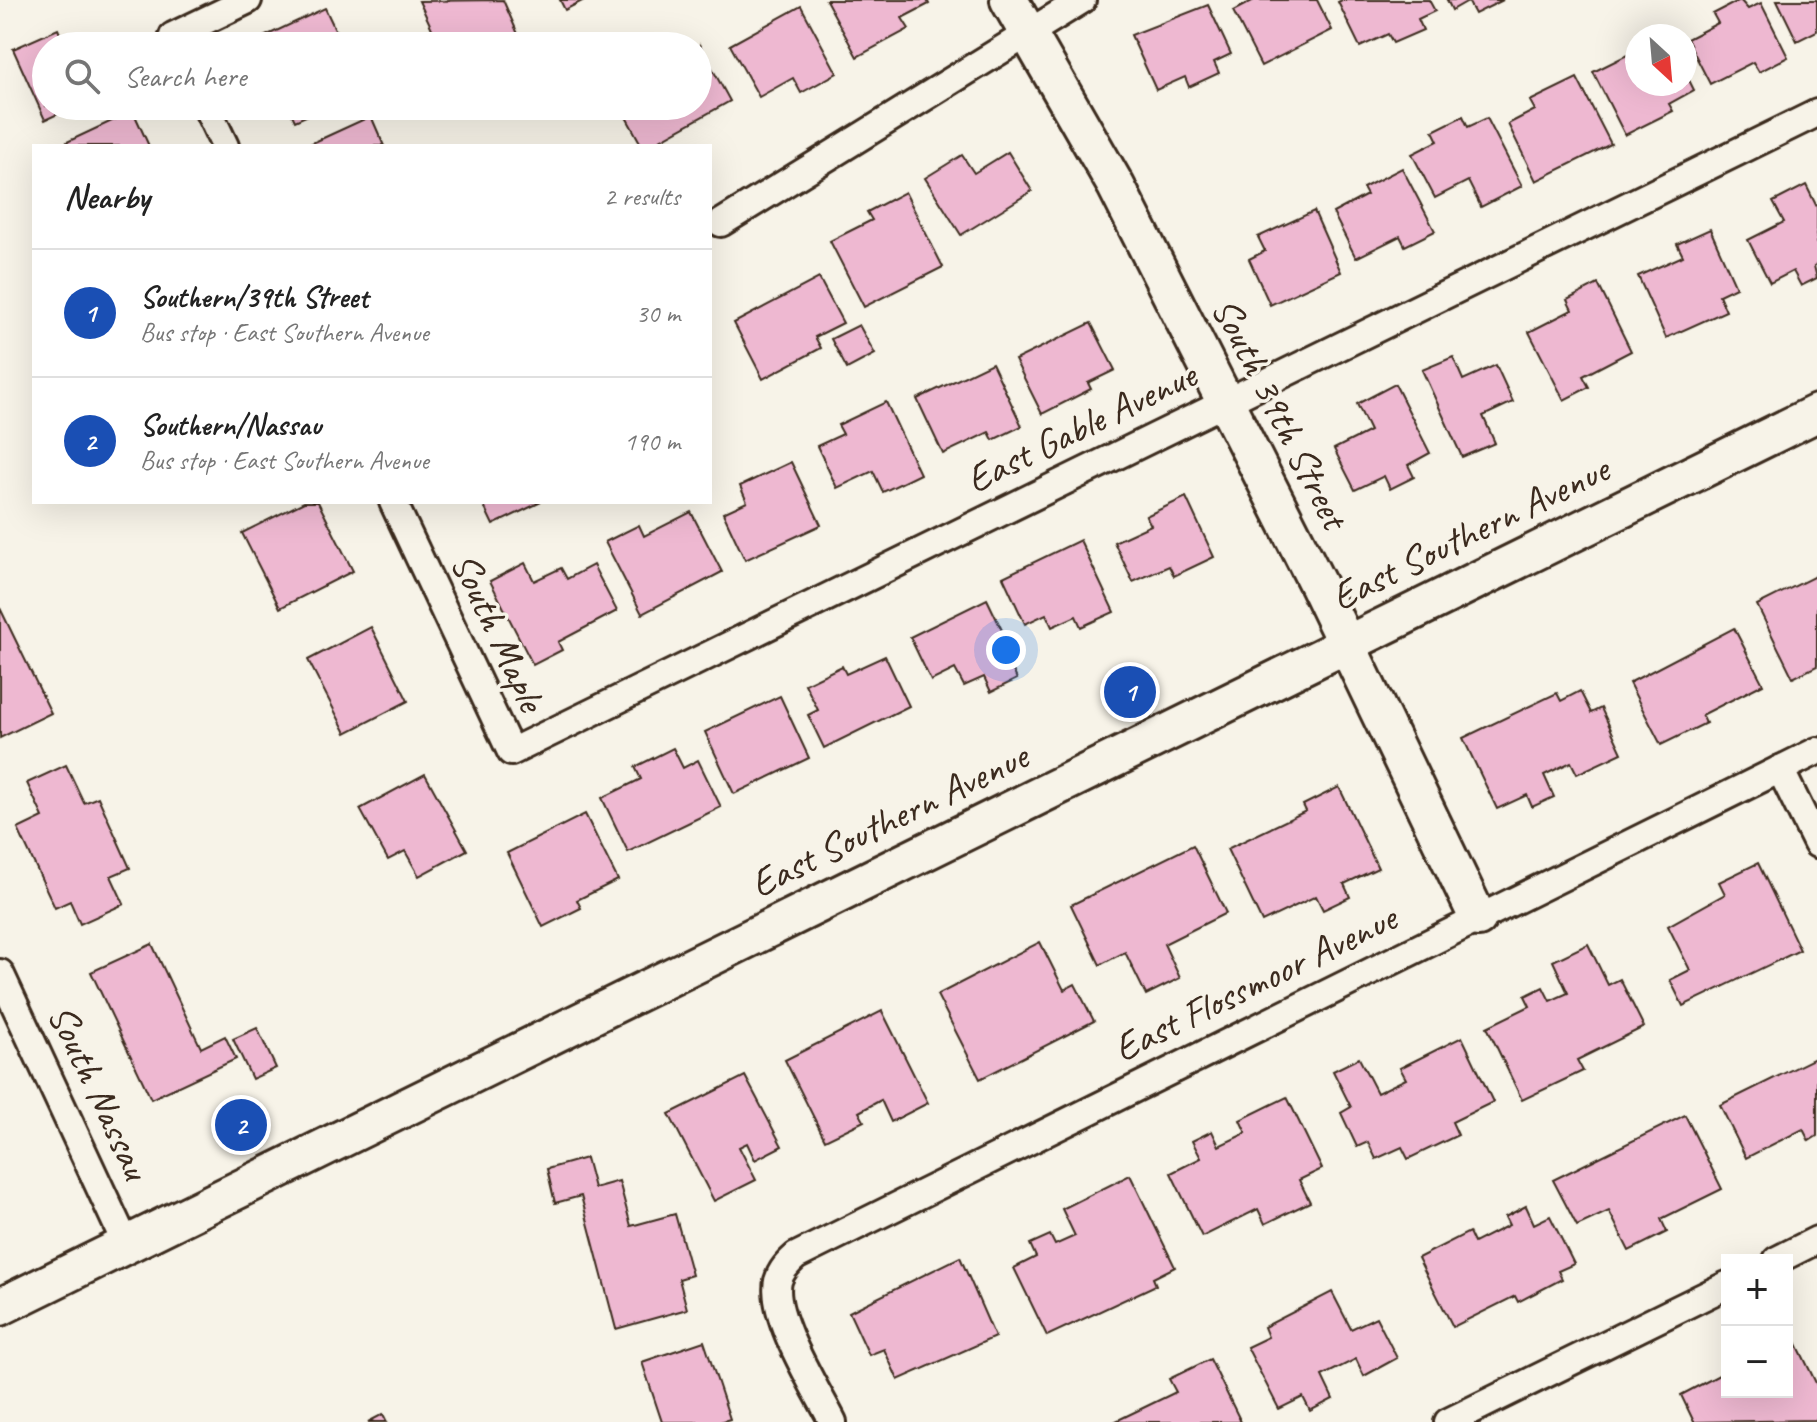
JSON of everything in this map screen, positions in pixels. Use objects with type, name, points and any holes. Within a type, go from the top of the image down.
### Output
[{"type":"main road","name":"South 39th Street","points":[[1009,0],[1116,186],[1346,643],[1478,918]]},
{"type":"main road","name":"East Southern Avenue","points":[[0,1307],[1817,413]]},
{"type":"street","points":[[191,32],[248,0]]},
{"type":"street","points":[[721,223],[1082,0]]},
{"type":"street","name":"East Gable Avenue","points":[[511,752],[1817,113]]},
{"type":"street","points":[[213,120],[224,144]]},
{"type":"street","name":"South Maple","points":[[394,504],[511,752]]},
{"type":"street","name":"East Flossmoor Avenue","points":[[833,1422],[782,1316],[778,1283],[784,1268],[811,1246],[1817,751]]},
{"type":"street","points":[[1780,769],[1817,844]]},
{"type":"street","name":"South Nassau","points":[[0,973],[126,1244]]},
{"type":"street","points":[[1789,1254],[1817,1240]]},
{"type":"street","points":[[1448,1422],[1721,1288]]},
{"type":"building","points":[[503,0],[517,32],[433,32],[419,1]]},
{"type":"building","points":[[560,0],[584,0],[565,10]]},
{"type":"building","points":[[826,0],[927,0],[929,4],[902,18],[909,29],[857,57]]},
{"type":"building","points":[[1254,0],[1317,0],[1332,30],[1261,66],[1233,11]]},
{"type":"building","points":[[1429,0],[1435,11],[1418,19],[1423,30],[1393,43],[1388,34],[1360,47],[1338,2]]},
{"type":"building","points":[[1447,0],[1503,0],[1475,14],[1468,1],[1452,10]]},
{"type":"building","points":[[1740,0],[1748,9],[1761,3],[1788,57],[1759,72],[1753,62],[1710,84],[1697,59],[1697,34],[1718,23],[1713,14]]},
{"type":"building","points":[[1777,0],[1817,0],[1817,31],[1797,41]]},
{"type":"building","points":[[1208,5],[1231,54],[1214,62],[1219,73],[1189,87],[1185,77],[1156,90],[1131,35]]},
{"type":"building","points":[[801,6],[837,73],[801,93],[793,78],[759,97],[730,45]]},
{"type":"building","points":[[325,8],[336,32],[274,32]]},
{"type":"building","points":[[32,41],[32,91],[13,49]]},
{"type":"building","points":[[1625,56],[1625,96],[1683,96],[1669,104],[1673,111],[1625,135],[1593,72]]},
{"type":"building","points":[[712,68],[730,101],[712,111]]},
{"type":"building","points":[[1577,78],[1611,144],[1536,181],[1508,124],[1535,110],[1530,101]]},
{"type":"building","points":[[1463,116],[1468,127],[1487,118],[1522,186],[1481,207],[1468,181],[1435,198],[1412,154],[1438,141],[1433,131]]},
{"type":"building","points":[[114,120],[137,120],[148,144],[68,144]]},
{"type":"building","points":[[362,120],[373,120],[383,144],[310,144]]},
{"type":"building","points":[[628,120],[696,120],[653,144],[641,144]]},
{"type":"building","points":[[1008,152],[1032,191],[961,235],[925,178],[962,155],[974,173]]},
{"type":"building","points":[[1402,168],[1435,231],[1405,246],[1400,236],[1356,258],[1333,213],[1367,195],[1363,188]]},
{"type":"building","points":[[1806,185],[1817,207],[1817,264],[1814,266],[1817,278],[1801,286],[1793,271],[1770,283],[1748,240],[1784,222],[1773,202]]},
{"type":"building","points":[[905,192],[943,267],[864,307],[830,241],[872,220],[867,212]]},
{"type":"building","points":[[1314,211],[1341,272],[1270,305],[1249,259],[1265,251],[1258,237]]},
{"type":"building","points":[[1710,229],[1736,287],[1719,295],[1726,311],[1666,338],[1638,276],[1683,256],[1677,244]]},
{"type":"building","points":[[819,278],[843,323],[815,337],[821,348],[763,379],[734,323]]},
{"type":"building","points":[[1598,284],[1631,351],[1583,376],[1589,387],[1564,400],[1529,332],[1572,310],[1567,300]]},
{"type":"building","points":[[1091,323],[1115,370],[1088,383],[1091,389],[1042,414],[1015,360]]},
{"type":"building","points":[[859,325],[875,354],[847,369],[831,339]]},
{"type":"building","points":[[1453,357],[1463,380],[1496,365],[1513,402],[1483,416],[1495,443],[1462,457],[1422,370]]},
{"type":"building","points":[[992,363],[1022,426],[993,440],[989,432],[943,454],[917,399]]},
{"type":"building","points":[[1395,384],[1430,453],[1408,465],[1414,477],[1390,489],[1384,476],[1355,490],[1334,449],[1370,431],[1357,404]]},
{"type":"building","points":[[886,402],[920,474],[883,492],[873,471],[837,488],[817,446],[843,434],[838,425]]},
{"type":"building","points":[[791,462],[821,525],[745,560],[723,513],[747,502],[740,486]]},
{"type":"building","points":[[1186,497],[1214,557],[1174,576],[1169,566],[1133,582],[1114,542],[1151,525],[1146,516]]},
{"type":"building","points":[[300,504],[319,504],[353,571],[280,608],[242,533]]},
{"type":"building","points":[[483,504],[537,504],[493,525]]},
{"type":"building","points":[[691,512],[722,572],[642,614],[605,542],[639,525],[644,536]]},
{"type":"building","points":[[1080,540],[1114,612],[1081,627],[1076,616],[1052,627],[1046,614],[1025,624],[1003,577]]},
{"type":"building","points":[[525,563],[534,581],[561,568],[567,579],[593,565],[617,611],[558,642],[562,650],[533,665],[490,581]]},
{"type":"building","points":[[1817,575],[1817,666],[1793,678],[1757,605]]},
{"type":"building","points":[[987,599],[1012,651],[1005,654],[1017,679],[991,692],[984,677],[964,686],[955,669],[931,681],[910,637]]},
{"type":"building","points":[[0,608],[51,713],[0,738]]},
{"type":"building","points":[[371,627],[408,701],[346,733],[308,660]]},
{"type":"building","points":[[1734,628],[1763,684],[1702,715],[1706,723],[1661,745],[1629,683]]},
{"type":"building","points":[[885,656],[909,706],[824,748],[808,715],[818,710],[805,684],[842,666],[846,674]]},
{"type":"building","points":[[1580,691],[1591,713],[1601,708],[1622,753],[1577,774],[1571,762],[1544,775],[1554,797],[1532,807],[1527,795],[1497,809],[1463,738],[1557,693],[1561,701]]},
{"type":"building","points":[[780,696],[809,758],[734,794],[705,732]]},
{"type":"building","points":[[673,748],[683,768],[698,760],[721,807],[628,852],[602,798],[641,779],[635,767]]},
{"type":"building","points":[[66,765],[84,803],[98,797],[130,868],[111,876],[124,904],[80,924],[70,901],[55,908],[18,829],[43,817],[27,783]]},
{"type":"building","points":[[425,774],[467,850],[419,876],[405,851],[388,860],[360,809]]},
{"type":"building","points":[[1339,787],[1378,868],[1344,884],[1350,897],[1323,910],[1316,896],[1262,922],[1227,849],[1306,811],[1303,805]]},
{"type":"building","points":[[585,814],[618,880],[577,900],[581,908],[543,927],[507,853]]},
{"type":"building","points":[[1193,845],[1226,913],[1164,944],[1180,978],[1146,995],[1125,952],[1100,965],[1071,905]]},
{"type":"building","points":[[1758,863],[1800,950],[1683,1006],[1670,980],[1690,970],[1668,926],[1725,894],[1719,882]]},
{"type":"building","points":[[1040,942],[1064,990],[1075,984],[1094,1021],[980,1079],[937,995]]},
{"type":"building","points":[[152,944],[201,1048],[225,1036],[236,1059],[151,1099],[91,972]]},
{"type":"building","points":[[1588,944],[1608,985],[1620,979],[1644,1027],[1577,1060],[1583,1071],[1522,1100],[1487,1027],[1530,1006],[1525,996],[1543,987],[1550,1001],[1568,993],[1553,961]]},
{"type":"building","points":[[882,1011],[928,1103],[891,1122],[881,1100],[859,1112],[864,1121],[825,1140],[785,1060]]},
{"type":"building","points":[[257,1028],[276,1068],[252,1079],[233,1039]]},
{"type":"building","points":[[1462,1037],[1493,1102],[1452,1122],[1458,1135],[1408,1159],[1402,1147],[1376,1159],[1368,1142],[1357,1147],[1341,1113],[1351,1107],[1333,1071],[1359,1058],[1377,1093],[1406,1079],[1400,1068]]},
{"type":"building","points":[[1817,1057],[1817,1136],[1809,1141],[1803,1129],[1746,1158],[1720,1105]]},
{"type":"building","points":[[745,1076],[782,1146],[755,1160],[747,1143],[739,1147],[756,1180],[714,1201],[669,1114]]},
{"type":"building","points":[[1287,1097],[1322,1169],[1299,1180],[1310,1202],[1265,1224],[1258,1209],[1202,1237],[1171,1173],[1201,1158],[1192,1141],[1212,1131],[1219,1146],[1246,1133],[1240,1120]]},
{"type":"building","points":[[1685,1115],[1722,1189],[1661,1219],[1667,1232],[1629,1251],[1609,1211],[1577,1226],[1553,1180]]},
{"type":"building","points":[[586,1158],[594,1188],[619,1181],[631,1226],[675,1214],[692,1275],[679,1279],[687,1309],[616,1329],[581,1196],[555,1203],[547,1169]]},
{"type":"building","points":[[1130,1175],[1175,1267],[1153,1278],[1156,1285],[1047,1336],[1014,1268],[1036,1257],[1030,1244],[1050,1235],[1055,1245],[1075,1236],[1062,1209]]},
{"type":"building","points":[[1526,1206],[1534,1224],[1550,1216],[1574,1264],[1558,1271],[1562,1279],[1518,1302],[1515,1296],[1453,1327],[1418,1258],[1469,1232],[1474,1243],[1509,1225],[1505,1217]]},
{"type":"building","points":[[960,1257],[995,1337],[898,1380],[884,1349],[869,1355],[849,1312]]},
{"type":"building","points":[[1332,1292],[1351,1329],[1376,1317],[1397,1358],[1364,1376],[1356,1359],[1322,1376],[1333,1399],[1310,1411],[1303,1397],[1279,1409],[1247,1347],[1268,1337],[1264,1327]]},
{"type":"building","points":[[704,1341],[730,1419],[720,1422],[662,1422],[642,1362]]},
{"type":"building","points":[[1793,1341],[1817,1385],[1817,1420],[1694,1422],[1681,1395],[1721,1374],[1721,1398],[1793,1398]]},
{"type":"building","points":[[1210,1359],[1241,1422],[1114,1422],[1176,1392],[1169,1379]]},
{"type":"building","points":[[383,1414],[387,1422],[368,1422]]},
{"type":"place","name":"Southern/39th Street","points":[[1130,692]]},
{"type":"place","name":"Southern/Nassau","points":[[241,1125]]}]
